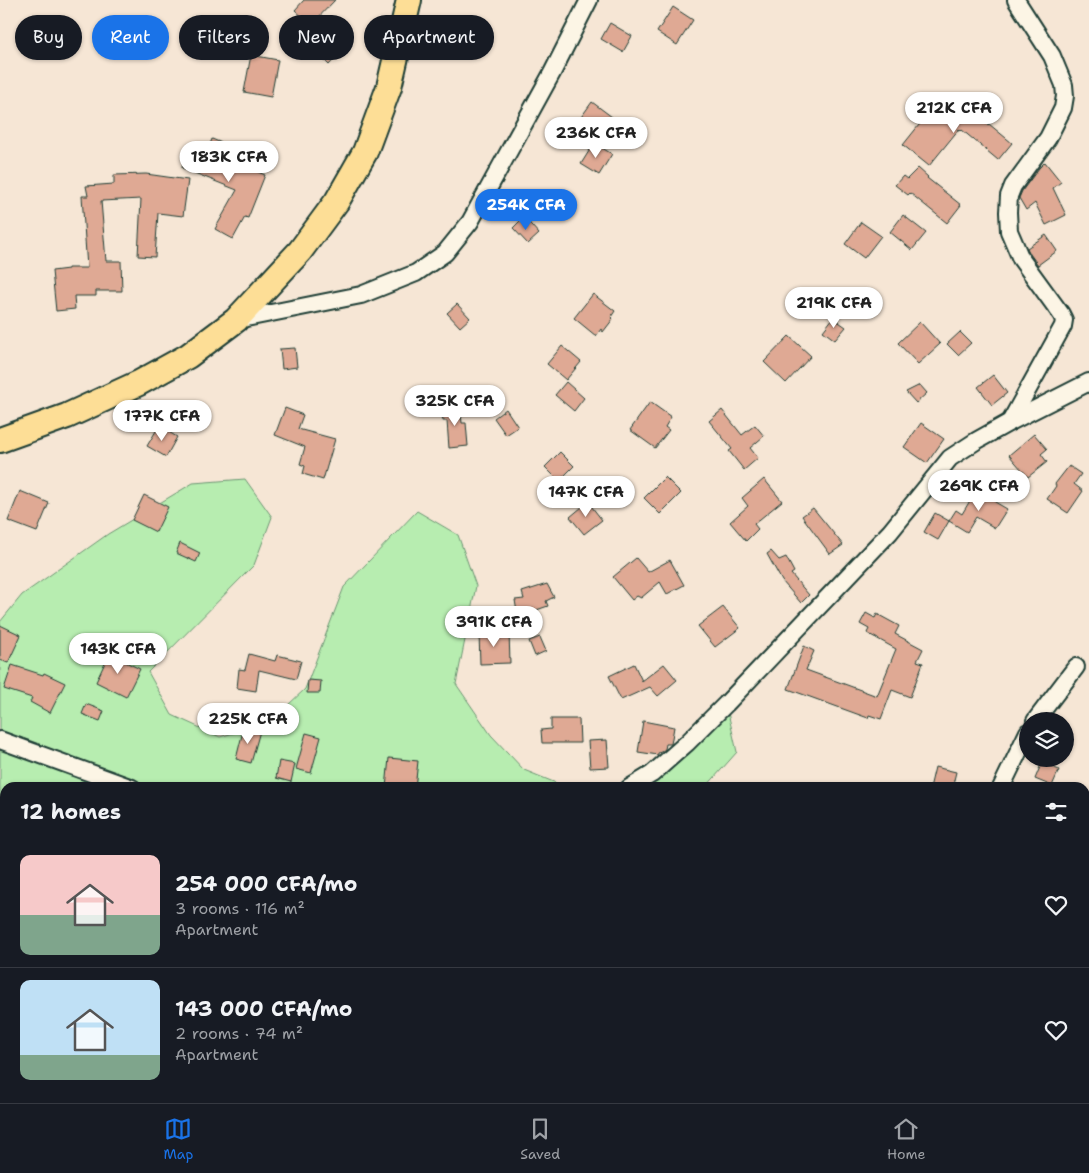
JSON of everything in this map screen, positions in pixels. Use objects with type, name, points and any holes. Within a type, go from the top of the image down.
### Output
[{"type":"highway","points":[[0,440],[66,416],[138,383],[188,356],[236,320],[300,251],[337,201],[364,152],[389,87],[409,0]]},
{"type":"street","points":[[236,320],[361,295],[416,273],[445,253],[470,222],[552,73],[589,0]]},
{"type":"street","points":[[1010,422],[1063,326],[1064,320],[1021,260],[1009,231],[1008,196],[1013,186],[1048,138],[1064,108],[1065,96],[1064,85],[1052,56],[1016,0]]},
{"type":"street","points":[[639,782],[652,774],[687,743],[890,532],[950,458],[1010,422],[1089,382]]},
{"type":"street","points":[[1042,712],[1076,666]]},
{"type":"street","points":[[0,740],[116,782]]},
{"type":"street","points":[[1004,782],[1019,751]]},
{"type":"green space","points":[[245,479],[272,517],[254,565],[148,672],[172,715],[220,737],[270,722],[305,689],[344,587],[417,511],[458,535],[476,586],[456,684],[491,735],[524,770],[554,782],[0,782],[0,622],[22,595],[108,534],[193,483]]},
{"type":"green space","points":[[726,704],[737,752],[710,782],[636,782]]},
{"type":"building","points":[[304,0],[335,0],[321,15],[300,15],[295,10]]},
{"type":"building","points":[[673,7],[693,20],[677,45],[657,32]]},
{"type":"building","points":[[610,23],[632,36],[623,52],[601,39]]},
{"type":"building","points":[[269,58],[278,60],[271,97],[244,92],[250,60],[269,60]]},
{"type":"building","points":[[324,60],[334,60],[329,65]]},
{"type":"building","points":[[957,99],[1012,143],[998,160],[959,129],[929,166],[903,145],[927,115],[936,123]]},
{"type":"building","points":[[592,102],[612,117],[599,135],[579,120]]},
{"type":"building","points":[[212,139],[241,151],[237,163],[265,175],[248,218],[245,217],[233,239],[215,229],[237,190],[182,168],[184,159],[203,163]]},
{"type":"building","points":[[594,143],[612,154],[599,175],[581,164]]},
{"type":"building","points":[[1045,162],[1061,182],[1053,188],[1066,215],[1046,225],[1035,203],[1026,210],[1019,198],[1022,191]]},
{"type":"building","points":[[918,168],[927,178],[961,205],[947,223],[910,193],[908,195],[895,185],[903,176],[907,179]]},
{"type":"building","points":[[146,174],[188,180],[183,216],[158,213],[155,257],[138,256],[141,199],[101,201],[106,261],[121,261],[122,291],[96,291],[96,296],[74,296],[75,309],[56,311],[52,271],[68,268],[87,268],[82,196],[88,196],[86,186],[114,184],[114,175]]},
{"type":"building","points":[[903,215],[926,233],[912,250],[890,232]]},
{"type":"building","points":[[524,217],[539,234],[528,244],[513,228]]},
{"type":"building","points":[[861,222],[881,236],[864,258],[845,244]]},
{"type":"building","points":[[1046,235],[1057,251],[1038,265],[1027,248]]},
{"type":"building","points":[[593,294],[615,311],[611,317],[613,319],[603,332],[601,329],[596,336],[574,318]]},
{"type":"building","points":[[457,304],[470,318],[460,327],[447,313]]},
{"type":"building","points":[[833,318],[846,327],[835,340],[823,331]]},
{"type":"building","points":[[920,322],[940,344],[918,364],[898,343]]},
{"type":"building","points":[[960,332],[971,343],[958,355],[947,344]]},
{"type":"building","points":[[789,336],[811,356],[786,383],[764,362]]},
{"type":"building","points":[[562,346],[581,362],[566,380],[547,364]]},
{"type":"building","points":[[295,348],[297,367],[282,369],[280,349]]},
{"type":"building","points":[[993,375],[1007,393],[992,405],[978,387]]},
{"type":"building","points":[[566,382],[584,398],[574,411],[555,395]]},
{"type":"building","points":[[920,385],[927,393],[916,403],[906,392]]},
{"type":"building","points":[[650,402],[671,417],[665,427],[669,430],[655,448],[630,430]]},
{"type":"building","points":[[460,405],[462,423],[466,423],[468,446],[449,448],[447,421],[443,421],[441,407]]},
{"type":"building","points":[[285,408],[303,415],[298,429],[335,439],[323,480],[303,474],[305,466],[300,464],[305,447],[275,435]]},
{"type":"building","points":[[506,409],[518,427],[506,435],[494,418]]},
{"type":"building","points":[[722,410],[742,435],[755,425],[764,436],[750,448],[758,458],[744,470],[729,451],[732,449],[709,421]]},
{"type":"building","points":[[921,423],[944,439],[927,463],[904,447]]},
{"type":"building","points":[[159,426],[177,437],[166,457],[147,446]]},
{"type":"building","points":[[1034,434],[1047,449],[1041,454],[1047,462],[1028,477],[1009,455]]},
{"type":"building","points":[[560,452],[574,466],[559,481],[545,467]]},
{"type":"building","points":[[1069,466],[1081,474],[1074,484],[1083,491],[1068,513],[1047,499],[1056,486],[1055,484]]},
{"type":"building","points":[[665,477],[681,493],[660,514],[644,498]]},
{"type":"building","points":[[764,479],[782,501],[754,524],[758,529],[746,541],[730,522],[748,506],[742,498]]},
{"type":"building","points":[[977,489],[1007,509],[995,528],[976,517],[967,532],[949,521],[956,510],[962,514]]},
{"type":"building","points":[[20,491],[49,503],[37,532],[8,521]]},
{"type":"building","points":[[144,495],[168,507],[156,532],[132,520]]},
{"type":"building","points":[[588,502],[602,520],[584,534],[570,517]]},
{"type":"building","points":[[813,508],[843,545],[830,554],[802,516]]},
{"type":"building","points":[[935,513],[949,521],[938,540],[924,532]]},
{"type":"building","points":[[180,543],[200,553],[196,562],[176,553]]},
{"type":"building","points":[[771,551],[779,560],[786,557],[794,572],[791,574],[809,595],[801,603],[782,581],[767,554]]},
{"type":"building","points":[[636,558],[648,572],[670,560],[684,585],[667,594],[660,582],[641,598],[637,596],[632,600],[613,577]]},
{"type":"building","points":[[547,584],[554,597],[546,601],[548,606],[528,613],[531,637],[528,638],[517,612],[515,600],[524,599],[522,592]]},
{"type":"building","points":[[723,607],[740,628],[715,647],[698,626]]},
{"type":"building","points":[[866,613],[875,618],[877,614],[899,626],[895,634],[923,649],[917,661],[923,663],[910,697],[892,690],[881,719],[869,715],[868,718],[788,689],[804,646],[814,651],[806,670],[877,696],[896,649],[867,633],[869,629],[860,624]]},
{"type":"building","points":[[0,625],[21,635],[8,663],[0,660]]},
{"type":"building","points":[[509,632],[510,663],[480,664],[479,633]]},
{"type":"building","points":[[540,637],[546,651],[535,656],[529,641]]},
{"type":"building","points":[[109,654],[140,669],[126,697],[96,682]]},
{"type":"building","points":[[249,654],[275,661],[277,655],[301,661],[296,679],[259,670],[256,691],[237,688],[239,669],[245,670]]},
{"type":"building","points":[[634,664],[642,681],[664,664],[677,680],[658,696],[650,687],[621,700],[609,676]]},
{"type":"building","points":[[12,665],[43,675],[44,673],[65,683],[50,713],[30,702],[32,698],[4,689]]},
{"type":"building","points":[[308,680],[321,681],[320,693],[307,693]]},
{"type":"building","points":[[86,704],[104,711],[100,721],[82,714]]},
{"type":"building","points":[[551,719],[579,719],[580,743],[542,743],[541,730],[551,729]]},
{"type":"building","points":[[643,721],[674,727],[671,744],[666,744],[665,749],[658,753],[658,755],[638,752]]},
{"type":"building","points":[[244,727],[260,731],[251,763],[236,759]]},
{"type":"building","points":[[306,733],[321,737],[311,773],[296,769]]},
{"type":"building","points":[[607,740],[609,767],[590,768],[588,741]]},
{"type":"building","points":[[389,758],[418,761],[416,782],[387,782]]},
{"type":"building","points":[[279,761],[295,764],[291,782],[276,778]]},
{"type":"building","points":[[935,767],[956,772],[954,782],[931,782]]},
{"type":"building","points":[[1040,767],[1053,767],[1059,770],[1054,782],[1042,782],[1035,779]]}]
